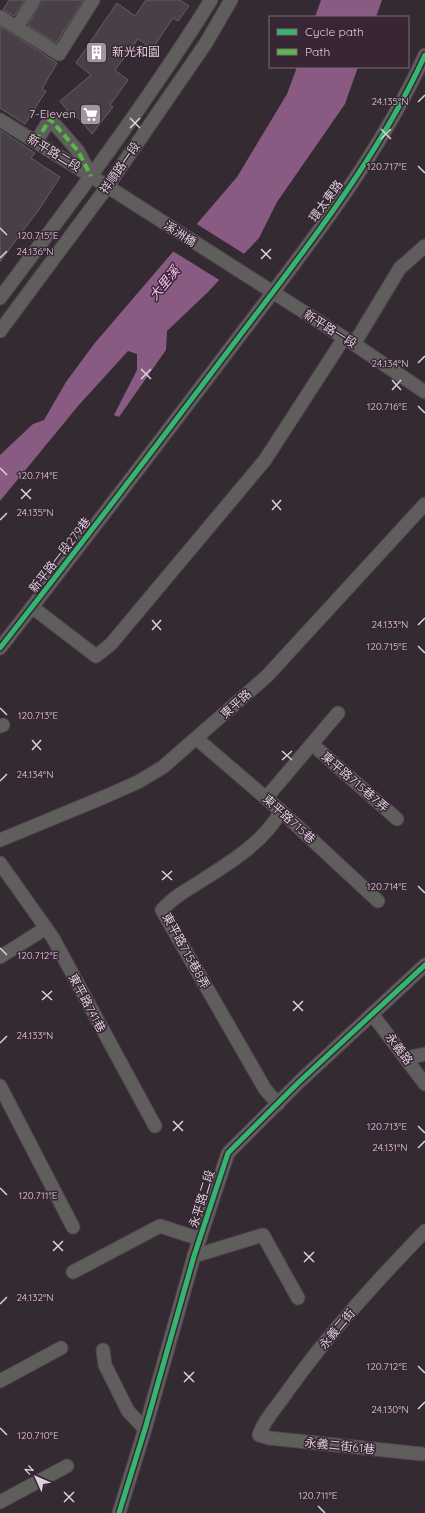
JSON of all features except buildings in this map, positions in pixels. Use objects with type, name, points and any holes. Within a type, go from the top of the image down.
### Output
[{"type":"street","points":[[17,27],[34,0]]},
{"type":"street","points":[[0,17],[59,54],[93,0]]},
{"type":"street","name":"祥順路一段","points":[[0,298],[91,176],[159,80],[211,0]]},
{"type":"street","name":"祥順路一段","points":[[2,324],[14,313],[107,187],[206,43],[231,0]]},
{"type":"street","name":"環太東路","points":[[135,474],[272,293],[348,188],[377,144],[412,84],[425,55]]},
{"type":"street","points":[[36,142],[50,119],[78,151],[91,176]]},
{"type":"street","name":"新平路二段","points":[[0,120],[107,187]]},
{"type":"street","name":"溪洲橋","points":[[107,187],[253,281]]},
{"type":"street","points":[[349,341],[400,268],[425,246]]},
{"type":"street","name":"新平路一段","points":[[253,281],[349,341],[425,392]]},
{"type":"street","points":[[0,302],[14,313]]},
{"type":"street","name":"新平路一段279巷","points":[[32,607],[96,656],[111,644],[265,460],[349,341]]},
{"type":"street","name":"新平路一段279巷","points":[[0,648],[135,474]]},
{"type":"street","name":"東平路","points":[[0,840],[138,782],[162,768],[197,739],[267,676],[425,504]]},
{"type":"street","name":"東平路715巷7弄","points":[[266,798],[338,713]]},
{"type":"street","name":"東平路715巷","points":[[197,739],[281,811],[378,901]]},
{"type":"street","name":"東平路715巷7弄","points":[[312,744],[397,819]]},
{"type":"street","name":"東平路715巷8弄","points":[[278,1104],[261,1082],[162,910],[171,900],[234,860],[274,825],[281,811]]},
{"type":"street","name":"東平路741巷","points":[[0,863],[46,928],[155,1126]]},
{"type":"street","points":[[0,957],[46,928]]},
{"type":"street","name":"永平路二段","points":[[119,1513],[145,1429],[194,1256],[228,1153],[425,965]]},
{"type":"street","name":"永義路","points":[[372,1014],[425,1084]]},
{"type":"street","points":[[406,1058],[425,1054]]},
{"type":"street","points":[[0,1086],[74,1227]]},
{"type":"street","name":"永平路二段","points":[[73,1272],[160,1226],[200,1239]]},
{"type":"street","name":"永義二街","points":[[259,1434],[263,1422],[278,1405],[310,1361],[373,1286],[425,1231]]},
{"type":"street","points":[[194,1256],[263,1235],[298,1298]]},
{"type":"street","points":[[0,1382],[61,1348]]},
{"type":"street","points":[[103,1350],[105,1365],[128,1411],[145,1429]]},
{"type":"street","name":"永義二街61巷","points":[[259,1434],[269,1438],[422,1454]]},
{"type":"street","points":[[0,1502],[67,1466]]},
{"type":"water","points":[[321,0],[382,0],[376,16],[315,16]]},
{"type":"water","name":"大里溪","points":[[297,68],[358,68],[345,104],[277,202],[259,238],[207,293],[167,331],[166,350],[119,417],[114,415],[137,370],[137,354],[128,351],[78,406],[0,501],[0,455],[33,424],[44,420],[66,382],[94,344],[237,177],[287,94]]},
{"type":"pier","points":[[195,223],[246,255],[221,281],[171,250]]},
{"type":"marked path","points":[[36,142],[50,119],[78,151],[91,176]]},
{"type":"cycle path","points":[[0,648],[313,239],[338,204],[385,131],[406,94],[425,55]]},
{"type":"cycle path","points":[[119,1513],[145,1429],[194,1256],[228,1153],[299,1082],[425,965]]},
{"type":"place","name":"新光和園","points":[[97,52]]},
{"type":"place","name":"7-Eleven","points":[[91,114]]}]
